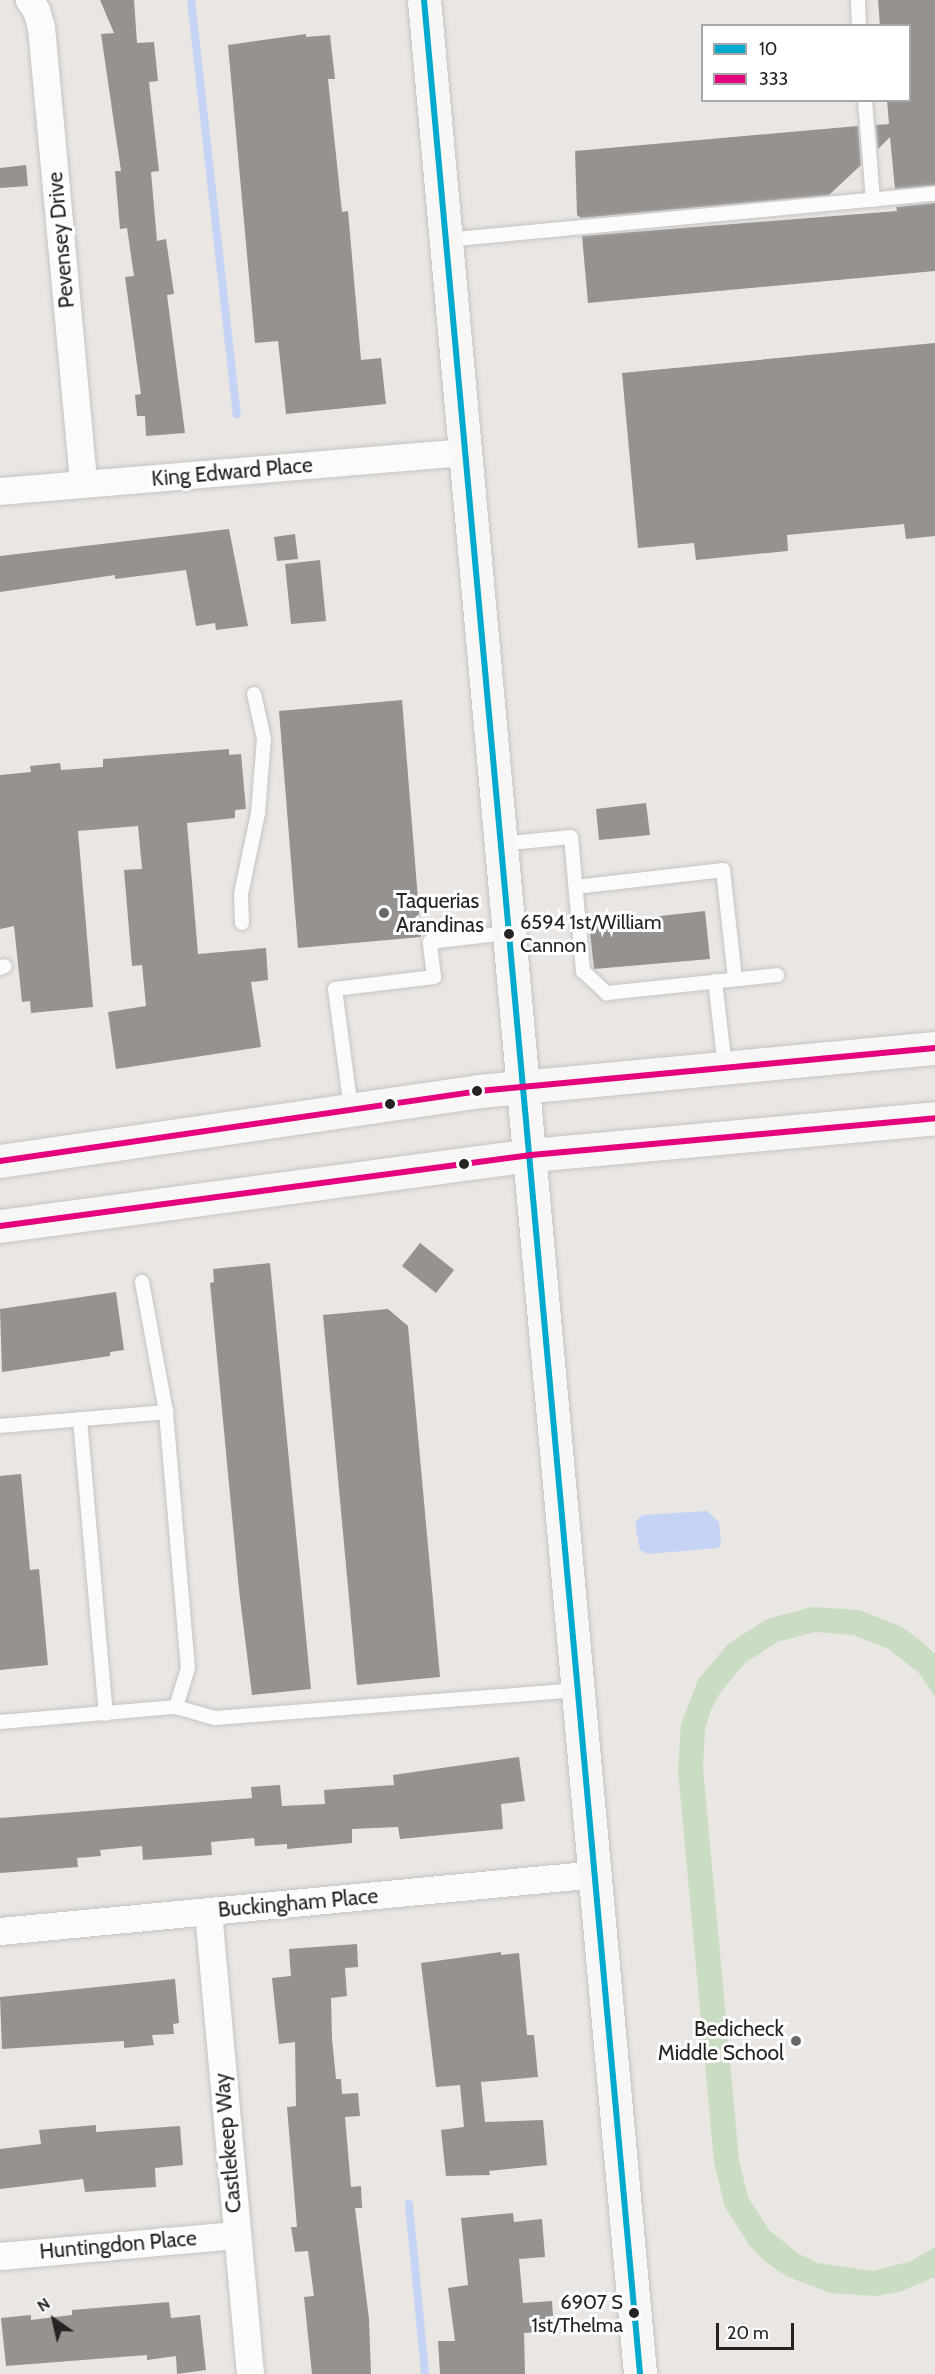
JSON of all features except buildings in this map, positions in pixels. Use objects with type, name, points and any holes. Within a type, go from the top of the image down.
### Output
[{"type":"main road","points":[[423,0],[507,933],[531,1155],[640,2374]]},
{"type":"main road","points":[[0,1161],[351,1109],[523,1087],[935,1048]]},
{"type":"main road","points":[[0,1226],[531,1155],[935,1118]]},
{"type":"street","name":"Pevensey Drive","points":[[29,0],[36,10],[41,27],[83,483]]},
{"type":"street","name":"King Edward Place","points":[[0,491],[464,452]]},
{"type":"street","name":"Buckingham Place","points":[[0,1931],[596,1874]]},
{"type":"street","name":"Castlekeep Way","points":[[208,1912],[250,2374]]},
{"type":"street","name":"Huntingdon Place","points":[[0,2256],[236,2235]]},
{"type":"lane","points":[[858,0],[860,24]]},
{"type":"lane","points":[[865,102],[873,200]]},
{"type":"lane","points":[[445,240],[935,194]]},
{"type":"lane","points":[[242,922],[241,894],[258,813],[264,748],[254,694]]},
{"type":"lane","points":[[500,844],[571,837],[582,971],[607,993],[777,975]]},
{"type":"lane","points":[[576,887],[723,870],[735,979]]},
{"type":"lane","points":[[351,1109],[335,989],[434,976],[430,942],[507,933]]},
{"type":"lane","points":[[715,981],[725,1068]]},
{"type":"lane","points":[[142,1282],[166,1412],[188,1668],[176,1707]]},
{"type":"lane","points":[[0,1426],[166,1412]]},
{"type":"lane","points":[[80,1419],[106,1714]]},
{"type":"lane","points":[[0,1722],[176,1707],[215,1718],[578,1690]]},
{"type":"green space","points":[[812,1607],[859,1610],[902,1627],[935,1654],[935,1697],[919,1673],[889,1649],[853,1635],[815,1632],[777,1642],[745,1663],[720,1693],[711,1710],[705,1729],[703,1768],[739,2160],[748,2197],[769,2230],[799,2254],[817,2263],[873,2271],[911,2261],[935,2247],[935,2277],[899,2292],[876,2296],[830,2293],[786,2276],[767,2263],[750,2246],[725,2207],[714,2162],[678,1770],[681,1724],[698,1680],[728,1644],[767,1619]]},
{"type":"water","points":[[707,1511],[719,1522],[721,1544],[718,1548],[648,1554],[640,1550],[635,1523],[642,1515]]},
{"type":"waterway","points":[[191,0],[237,414]]},
{"type":"waterway","points":[[409,2204],[425,2374]]},
{"type":"transit line","name":"10","points":[[424,0],[640,2374]]},
{"type":"transit line","name":"333","points":[[0,1161],[479,1091],[935,1048]]},
{"type":"transit line","name":"333","points":[[0,1226],[531,1155],[935,1118]]},
{"type":"place","name":"Taquerias Arandinas","points":[[384,913]]},
{"type":"place","name":"6594 1st/William Cannon","points":[[509,934]]},
{"type":"place","name":"Bedicheck Middle School","points":[[796,2041]]},
{"type":"place","name":"6907 S 1st/Thelma","points":[[634,2313]]}]
